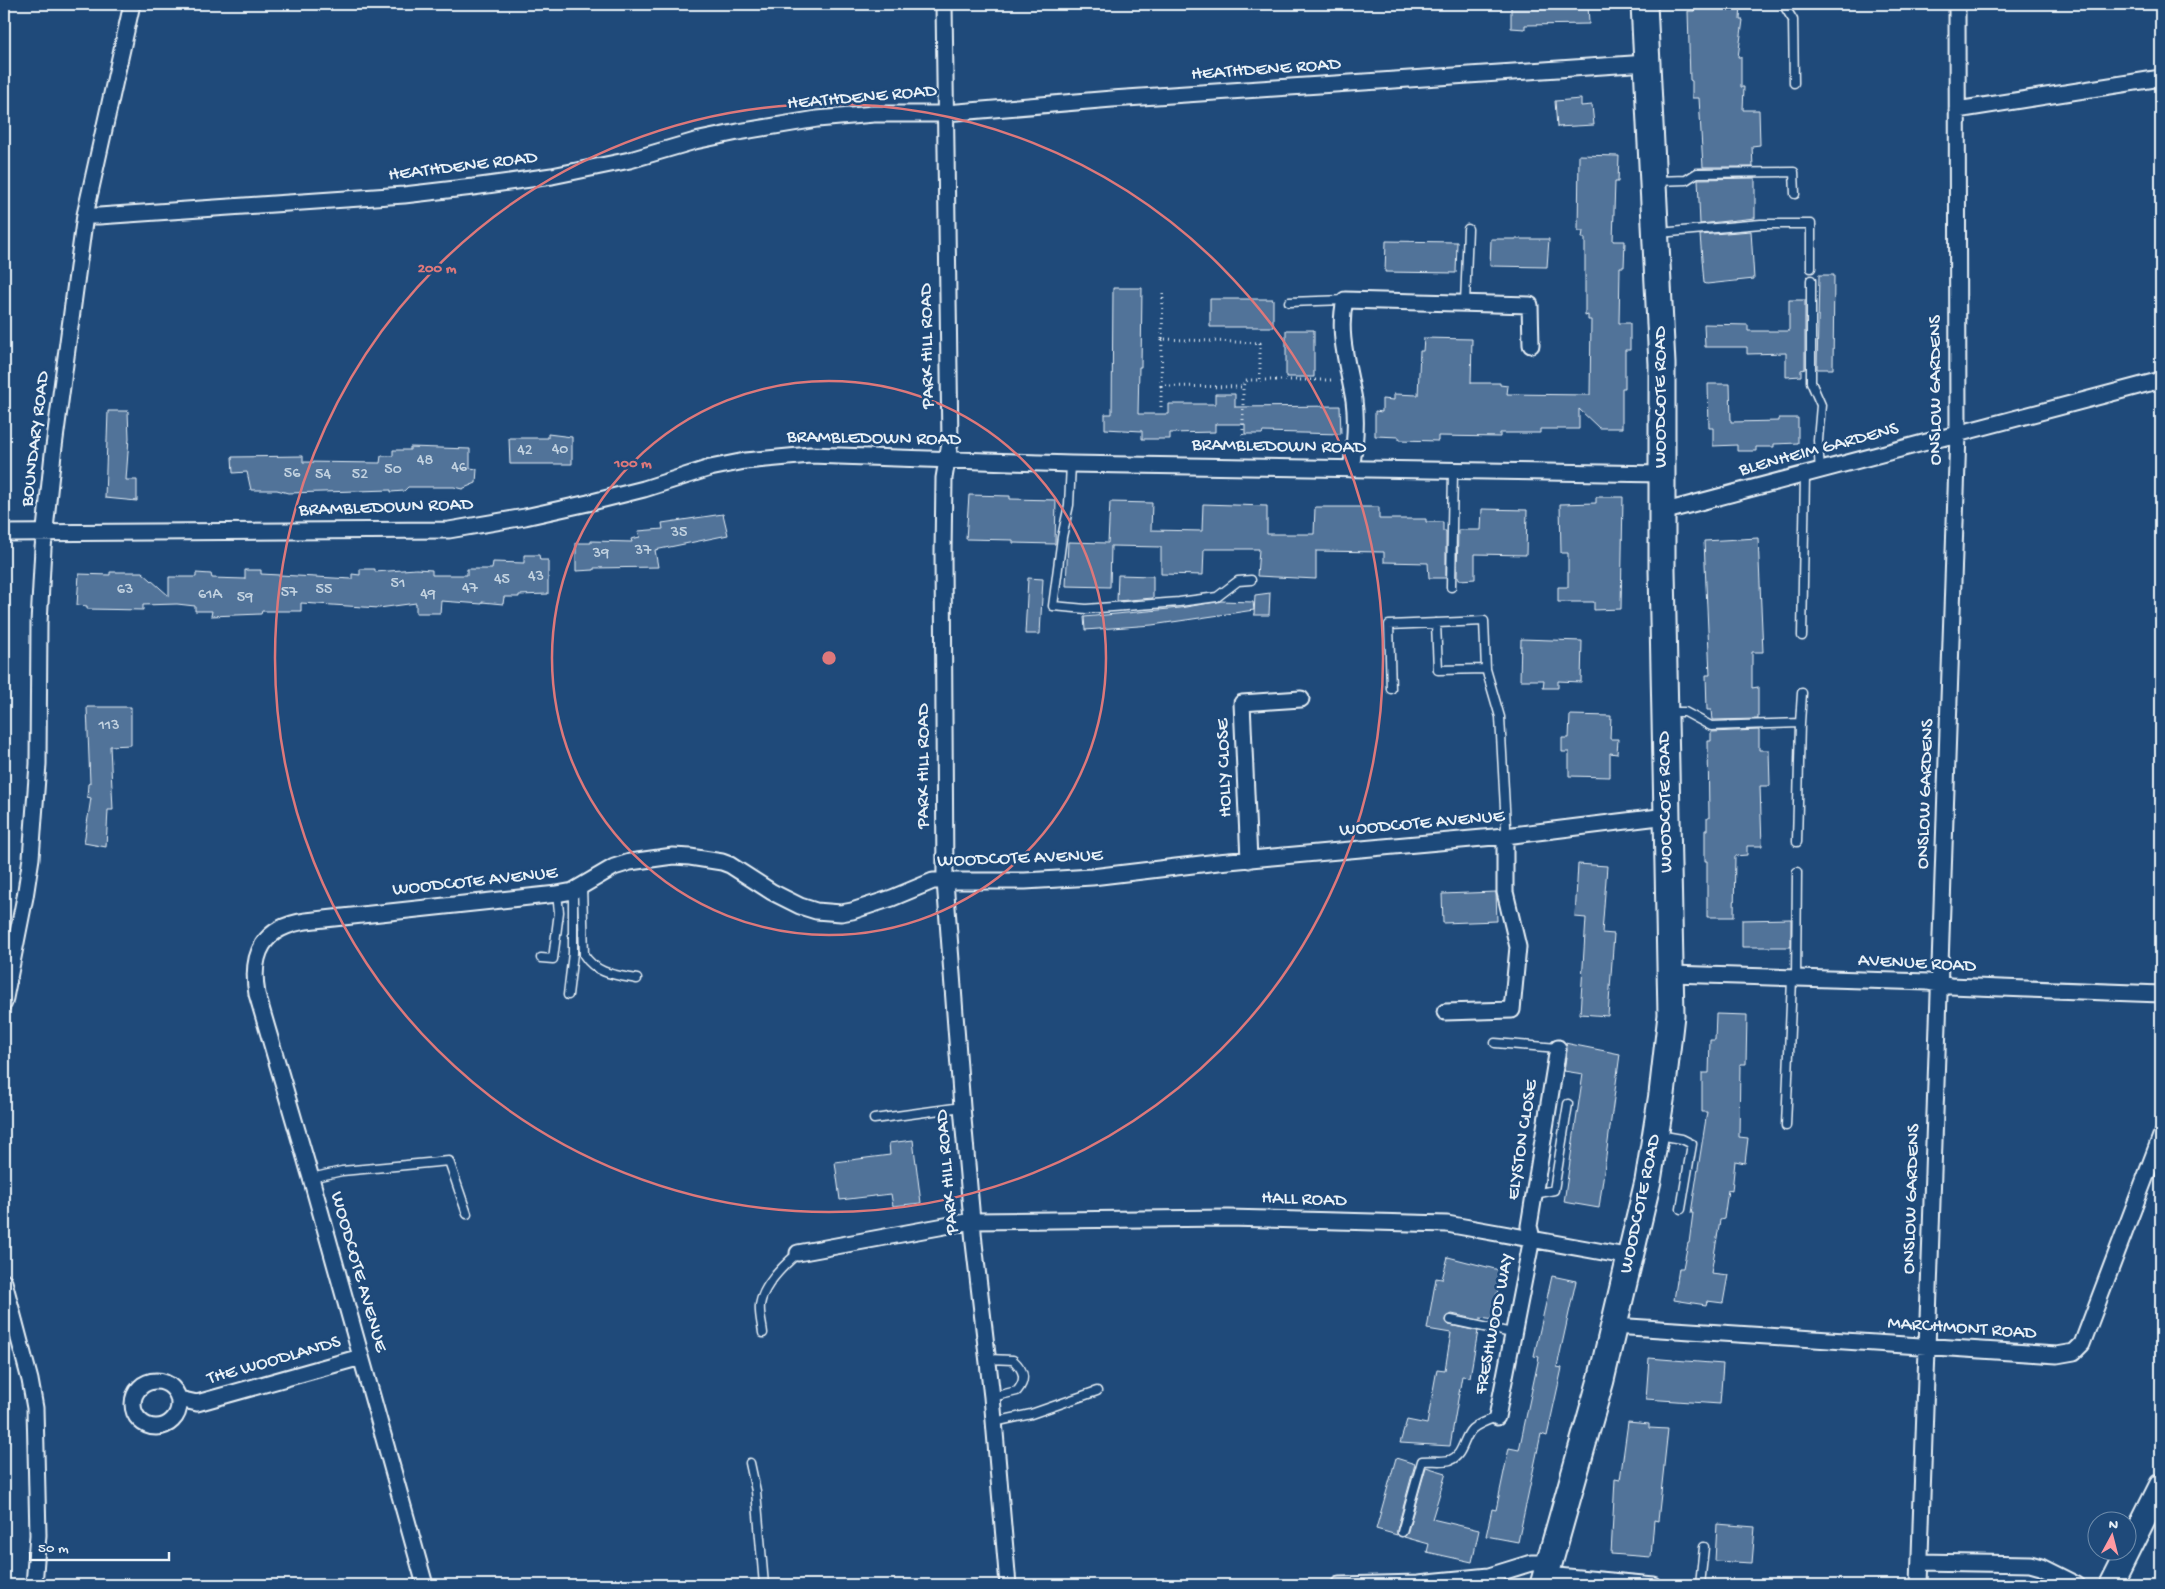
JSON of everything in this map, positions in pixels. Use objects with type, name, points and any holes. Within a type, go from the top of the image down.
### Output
[{"type":"main road","name":"WOODCOTE ROAD","points":[[1544,1580],[1583,1447],[1631,1257],[1648,1182],[1669,1038],[1671,974],[1664,712],[1661,474],[1662,364],[1657,233],[1644,4]]},
{"type":"street","name":"BOUNDARY ROAD","points":[[4,1003],[31,858],[38,764],[39,622],[53,454],[85,215],[132,4]]},
{"type":"street","name":"PARK HILL ROAD","points":[[944,4],[950,443],[944,478],[943,554],[945,881],[972,1221],[992,1397],[1008,1585]]},
{"type":"street","name":"ONSLOW GARDENS","points":[[1919,1585],[1958,434],[1957,4]]},
{"type":"street","name":"HEATHDENE ROAD","points":[[85,215],[99,216],[394,196],[473,188],[552,176],[630,160],[696,142],[780,125],[874,114],[934,114],[1647,63]]},
{"type":"street","points":[[1957,110],[2161,78]]},
{"type":"street","points":[[1351,469],[1355,447],[1355,417],[1341,318],[1345,300],[1530,306],[1530,345]]},
{"type":"street","name":"BLENHEIM GARDENS","points":[[1662,512],[1805,476],[2161,380]]},
{"type":"street","name":"BRAMBLEDOWN ROAD","points":[[4,533],[449,530],[588,503],[644,489],[710,468],[746,461],[810,455],[1072,464],[1661,474]]},
{"type":"street","name":"HOLLY CLOSE","points":[[1249,860],[1242,703],[1301,699]]},
{"type":"street","name":"WOODCOTE AVENUE","points":[[425,1585],[311,1178],[257,994],[254,966],[259,951],[265,941],[279,930],[294,922],[557,894],[577,889],[614,867],[630,862],[659,858],[690,857],[722,862],[730,865],[772,892],[800,906],[841,913],[892,898],[933,881],[1025,881],[1092,877],[1505,836],[1666,816]]},
{"type":"street","points":[[1445,1012],[1512,1010],[1518,947],[1505,892],[1505,836]]},
{"type":"street","name":"AVENUE ROAD","points":[[1671,974],[1928,982],[1940,985],[2161,994]]},
{"type":"street","name":"ELYSTON CLOSE","points":[[1532,1238],[1529,1226],[1558,1048]]},
{"type":"street","name":"MARCHMONT ROAD","points":[[1614,1326],[2067,1355],[2078,1349],[2128,1228],[2161,1136]]},
{"type":"street","name":"HALL ROAD","points":[[798,1253],[972,1221],[1228,1218],[1448,1224],[1631,1257]]},
{"type":"street","name":"FRESHWOOD WAY","points":[[1497,1417],[1532,1238]]},
{"type":"street","points":[[4,1282],[30,1380],[35,1408],[38,1535],[34,1585]]},
{"type":"street","name":"THE WOODLANDS","points":[[179,1399],[197,1403],[361,1357]]},
{"type":"street","points":[[2111,1585],[2161,1485]]},
{"type":"street","points":[[1339,1585],[1418,1583],[1489,1576],[1538,1562],[1544,1580],[1654,1585]]},
{"type":"street","points":[[1920,1562],[2030,1564],[2041,1567],[2077,1585]]},
{"type":"lane","points":[[1783,4],[1793,20],[1794,83]]},
{"type":"lane","points":[[1654,182],[1686,180],[1698,174],[1794,172],[1795,194]]},
{"type":"lane","points":[[1657,233],[1761,224],[1811,224],[1811,268]]},
{"type":"lane","points":[[1465,303],[1468,229]]},
{"type":"lane","points":[[1811,280],[1811,382],[1821,405],[1818,440],[1820,472]]},
{"type":"lane","points":[[1289,302],[1345,300]]},
{"type":"lane","points":[[1072,464],[1070,505],[1062,537],[1053,606],[1086,609],[1179,602],[1217,597],[1238,580],[1252,580]]},
{"type":"lane","points":[[1452,587],[1453,470]]},
{"type":"lane","points":[[1802,636],[1805,476]]},
{"type":"lane","points":[[1391,689],[1389,625],[1484,621],[1486,669],[1500,718],[1505,836]]},
{"type":"lane","points":[[1436,623],[1438,670],[1486,669]]},
{"type":"lane","points":[[1797,842],[1802,693]]},
{"type":"lane","points":[[1664,712],[1685,712],[1711,726],[1800,723]]},
{"type":"lane","points":[[1786,1126],[1794,979],[1797,872]]},
{"type":"lane","points":[[577,889],[584,955],[590,964],[604,973],[637,979]]},
{"type":"lane","points":[[568,995],[577,889]]},
{"type":"lane","points":[[541,958],[553,959],[560,912],[557,894]]},
{"type":"lane","points":[[1495,1043],[1558,1048]]},
{"type":"lane","points":[[1535,1194],[1554,1190],[1568,1104]]},
{"type":"lane","points":[[874,1119],[962,1107]]},
{"type":"lane","points":[[1656,1134],[1682,1139],[1692,1144],[1681,1209]]},
{"type":"lane","points":[[311,1178],[342,1170],[449,1161],[468,1214]]},
{"type":"lane","points":[[763,1333],[760,1307],[762,1298],[777,1274],[798,1253]]},
{"type":"lane","points":[[1451,1320],[1512,1333]]},
{"type":"lane","points":[[988,1360],[1013,1360],[1023,1371],[1024,1378],[1018,1391],[992,1397]]},
{"type":"lane","points":[[994,1422],[1031,1414],[1097,1392]]},
{"type":"lane","points":[[1402,1532],[1422,1461],[1448,1461],[1454,1458],[1459,1453],[1472,1429],[1497,1417]]},
{"type":"lane","points":[[750,1463],[756,1491],[764,1585]]},
{"type":"lane","points":[[1700,1585],[1704,1548]]},
{"type":"path","points":[[1162,410],[1163,293]]},
{"type":"path","points":[[1162,339],[1260,343],[1260,380]]},
{"type":"path","points":[[1243,466],[1244,383],[1248,380],[1350,380]]},
{"type":"path","points":[[1162,386],[1243,387]]},
{"type":"building","points":[[1511,4],[1588,4],[1589,24],[1525,25],[1525,29],[1511,28]]},
{"type":"building","points":[[1695,4],[1741,4],[1740,20],[1743,20],[1738,57],[1741,57],[1741,87],[1744,87],[1743,110],[1759,110],[1760,145],[1752,146],[1753,167],[1703,167],[1699,98],[1692,98],[1692,81],[1690,80],[1688,11],[1694,11]]},
{"type":"building","points":[[1581,99],[1581,106],[1592,105],[1594,125],[1557,127],[1555,101]]},
{"type":"building","points":[[1579,155],[1619,156],[1618,182],[1615,182],[1613,241],[1625,241],[1624,267],[1620,267],[1619,323],[1630,323],[1630,350],[1625,350],[1625,388],[1622,388],[1622,428],[1599,428],[1579,409],[1579,429],[1540,429],[1540,433],[1500,433],[1500,437],[1438,436],[1438,441],[1399,440],[1399,437],[1375,436],[1375,411],[1382,412],[1382,399],[1394,400],[1394,394],[1418,395],[1420,351],[1423,351],[1424,338],[1472,339],[1471,383],[1500,383],[1500,385],[1508,386],[1507,394],[1590,395],[1591,320],[1588,320],[1588,315],[1585,316],[1585,238],[1582,238],[1583,231],[1578,231]]},
{"type":"building","points":[[1755,178],[1755,218],[1700,224],[1698,179]]},
{"type":"building","points":[[1751,231],[1754,279],[1704,283],[1700,235]]},
{"type":"building","points":[[1491,239],[1549,239],[1547,267],[1490,266]]},
{"type":"building","points":[[1386,241],[1457,242],[1456,273],[1385,272]]},
{"type":"building","points":[[1819,275],[1834,275],[1833,369],[1817,369]]},
{"type":"building","points":[[1113,288],[1142,288],[1141,367],[1139,367],[1138,414],[1169,414],[1169,404],[1215,404],[1215,394],[1235,394],[1235,407],[1340,406],[1341,434],[1263,432],[1262,434],[1245,434],[1245,424],[1215,424],[1215,432],[1170,433],[1170,439],[1142,439],[1142,431],[1105,429],[1105,414],[1112,414]]},
{"type":"building","points":[[1210,299],[1273,299],[1273,327],[1210,327]]},
{"type":"building","points":[[1789,300],[1805,300],[1805,369],[1801,370],[1801,376],[1786,377],[1786,353],[1747,354],[1747,347],[1705,347],[1704,324],[1748,325],[1748,331],[1789,331]]},
{"type":"building","points":[[1286,330],[1314,330],[1314,377],[1286,377]]},
{"type":"building","points":[[1708,384],[1730,384],[1731,422],[1779,421],[1779,418],[1798,418],[1798,443],[1774,444],[1774,447],[1756,447],[1756,451],[1737,451],[1737,445],[1713,446],[1713,428],[1709,428]]},
{"type":"building","points":[[108,411],[128,411],[129,438],[126,480],[137,480],[137,501],[105,498]]},
{"type":"building","points":[[548,434],[572,437],[572,464],[510,464],[509,438],[548,438]]},
{"type":"building","points":[[410,447],[470,449],[470,468],[477,469],[476,483],[462,489],[454,487],[408,487],[404,491],[391,492],[391,490],[288,493],[277,490],[251,490],[247,472],[233,473],[232,457],[303,456],[303,462],[380,463],[381,456],[393,456],[393,450],[410,450]]},
{"type":"building","points":[[969,495],[1010,496],[1010,499],[1056,500],[1055,544],[1013,543],[1013,540],[966,539]]},
{"type":"building","points":[[1596,497],[1623,497],[1621,609],[1594,610],[1594,602],[1558,602],[1558,587],[1568,587],[1568,553],[1561,553],[1560,504],[1596,503]]},
{"type":"building","points":[[1110,502],[1152,503],[1151,530],[1202,531],[1203,504],[1267,506],[1267,534],[1314,534],[1315,507],[1379,507],[1379,519],[1426,519],[1426,522],[1443,522],[1443,531],[1446,531],[1446,578],[1429,578],[1428,563],[1384,562],[1384,552],[1316,551],[1316,579],[1257,576],[1259,549],[1204,549],[1203,575],[1161,574],[1161,547],[1111,546],[1110,587],[1066,586],[1068,542],[1108,543]]},
{"type":"building","points":[[1482,509],[1527,510],[1526,555],[1475,554],[1475,579],[1459,580],[1457,578],[1458,530],[1481,530]]},
{"type":"building","points":[[723,514],[728,535],[655,550],[658,567],[594,568],[594,570],[576,571],[576,543],[591,543],[591,541],[632,542],[631,539],[640,537],[638,531],[663,529],[662,523]]},
{"type":"building","points":[[1758,538],[1763,652],[1752,652],[1752,688],[1758,687],[1758,719],[1712,720],[1711,710],[1707,710],[1706,675],[1710,675],[1704,541]]},
{"type":"building","points":[[524,555],[539,555],[540,560],[548,560],[548,594],[504,597],[503,604],[441,601],[440,613],[416,613],[416,603],[379,608],[301,603],[301,611],[262,611],[261,614],[211,616],[212,611],[195,611],[195,606],[177,604],[143,605],[143,610],[87,609],[87,606],[77,605],[79,574],[110,575],[110,572],[142,572],[169,596],[169,577],[196,577],[196,573],[211,574],[212,578],[245,579],[245,570],[261,570],[261,574],[352,579],[352,574],[360,575],[360,569],[375,569],[375,572],[416,569],[432,570],[432,575],[467,575],[467,569],[492,569],[493,562],[524,563]]},
{"type":"building","points":[[1118,575],[1153,576],[1153,598],[1117,601]]},
{"type":"building","points":[[1028,578],[1043,579],[1040,634],[1025,634]]},
{"type":"building","points":[[1270,593],[1269,615],[1254,615],[1255,595]]},
{"type":"building","points":[[1221,601],[1253,602],[1254,610],[1152,625],[1085,630],[1084,617],[1180,608]]},
{"type":"building","points":[[1521,639],[1582,641],[1581,682],[1558,681],[1558,688],[1543,688],[1544,680],[1520,680]]},
{"type":"building","points":[[87,707],[131,707],[131,745],[110,746],[113,810],[108,810],[106,847],[84,843],[91,798],[87,797],[88,784],[90,783]]},
{"type":"building","points":[[1570,715],[1611,716],[1610,739],[1618,739],[1617,754],[1610,753],[1610,777],[1569,776],[1569,752],[1562,752],[1562,738],[1569,738]]},
{"type":"building","points":[[1759,730],[1759,750],[1769,750],[1770,786],[1760,786],[1762,846],[1747,846],[1747,855],[1735,856],[1734,917],[1707,917],[1705,830],[1707,830],[1707,818],[1709,818],[1708,741],[1711,741],[1711,732]]},
{"type":"building","points":[[1578,864],[1607,866],[1602,933],[1614,934],[1608,1016],[1580,1014],[1586,918],[1575,917]]},
{"type":"building","points":[[1496,892],[1497,921],[1443,923],[1442,894]]},
{"type":"building","points":[[1791,919],[1791,947],[1742,947],[1742,920]]},
{"type":"building","points":[[1716,1014],[1747,1015],[1746,1064],[1740,1064],[1739,1137],[1748,1138],[1745,1163],[1735,1161],[1732,1191],[1728,1190],[1724,1219],[1720,1220],[1711,1273],[1728,1275],[1723,1303],[1707,1301],[1706,1305],[1674,1300],[1679,1268],[1683,1268],[1689,1243],[1693,1213],[1691,1213],[1707,1112],[1702,1112],[1702,1073],[1709,1073],[1710,1040],[1715,1040]]},
{"type":"building","points":[[1565,1043],[1620,1054],[1599,1208],[1564,1202],[1583,1074],[1564,1071],[1567,1050]]},
{"type":"building","points":[[913,1140],[921,1203],[893,1206],[891,1194],[840,1200],[835,1162],[890,1155],[889,1143]]},
{"type":"building","points":[[1448,1257],[1503,1271],[1494,1305],[1498,1305],[1495,1320],[1480,1318],[1480,1320],[1452,1314],[1447,1317],[1446,1321],[1449,1325],[1478,1331],[1470,1377],[1462,1376],[1450,1446],[1400,1443],[1407,1420],[1427,1424],[1437,1369],[1445,1370],[1451,1333],[1427,1329],[1436,1278],[1442,1279]]},
{"type":"building","points":[[1552,1276],[1576,1281],[1557,1367],[1562,1368],[1547,1436],[1541,1434],[1518,1542],[1486,1536],[1492,1509],[1496,1510],[1509,1448],[1519,1450],[1539,1357],[1534,1356]]},
{"type":"building","points":[[1649,1358],[1723,1364],[1720,1404],[1646,1399]]},
{"type":"building","points":[[1628,1422],[1649,1424],[1649,1428],[1668,1429],[1658,1521],[1654,1520],[1651,1557],[1611,1554],[1615,1479],[1620,1480]]},
{"type":"building","points":[[1396,1458],[1415,1464],[1397,1535],[1376,1529]]},
{"type":"building","points":[[1426,1467],[1446,1473],[1432,1519],[1479,1530],[1472,1562],[1427,1552],[1429,1544],[1404,1537],[1407,1534]]},
{"type":"building","points":[[1717,1524],[1755,1527],[1752,1563],[1715,1561]]}]
